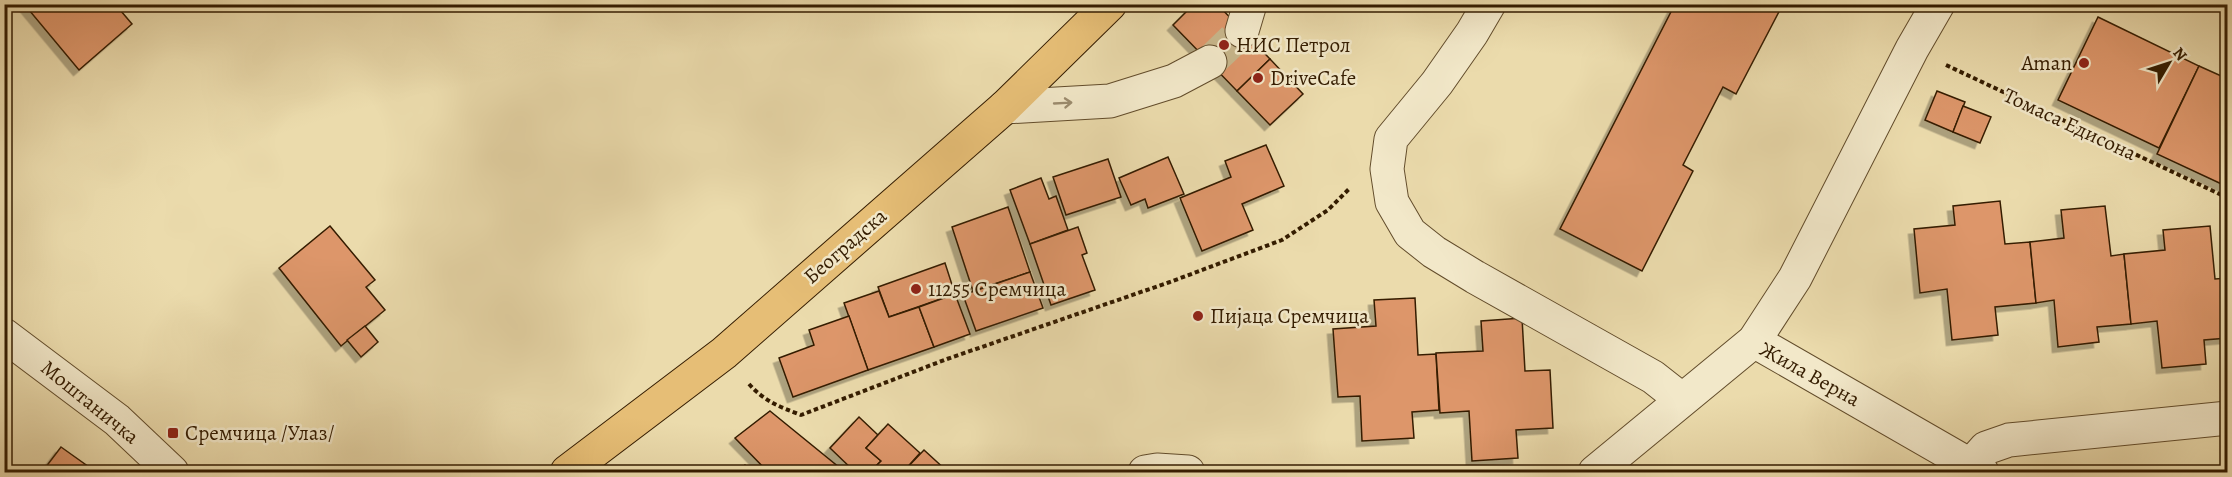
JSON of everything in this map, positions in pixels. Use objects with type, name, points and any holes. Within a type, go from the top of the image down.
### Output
[{"type":"main road","name":"Београдска","points":[[567,472],[724,353],[1005,106],[1110,4]]},
{"type":"street","points":[[1489,4],[1437,84],[1391,139],[1387,169],[1392,202],[1410,233],[1434,252],[1653,377],[1682,399]]},
{"type":"street","points":[[1754,341],[1795,278],[1912,49],[1938,4]]},
{"type":"street","points":[[1005,106],[1110,101],[1174,81],[1210,62]]},
{"type":"street","name":"Моштаничка","points":[[4,335],[117,420],[172,472]]},
{"type":"street","name":"Жила Верна","points":[[1595,472],[1754,341],[1976,469]]},
{"type":"street","points":[[1976,469],[1986,448],[2008,440],[2228,418]]},
{"type":"street","points":[[1145,472],[1157,470],[1188,472]]},
{"type":"path","name":"Томаса Едисона","points":[[1912,49],[2228,198]]},
{"type":"path","points":[[724,353],[759,396],[801,415],[947,359],[1170,282],[1282,240],[1328,210],[1370,169],[1387,169]]},
{"type":"building","points":[[24,4],[115,4],[132,24],[79,70]]},
{"type":"building","name":"НИС Петрол","points":[[1194,4],[1217,4],[1270,59],[1237,91],[1173,25]]},
{"type":"building","points":[[1675,4],[1783,4],[1736,94],[1723,87],[1683,165],[1693,171],[1642,271],[1560,229]]},
{"type":"building","points":[[2098,17],[2199,66],[2159,148],[2058,100]]},
{"type":"building","points":[[1270,59],[1303,94],[1270,125],[1237,91]]},
{"type":"building","points":[[2199,66],[2228,79],[2228,187],[2157,154]]},
{"type":"building","points":[[1937,91],[1965,102],[1953,132],[1925,120]]},
{"type":"building","points":[[1963,106],[1991,117],[1980,143],[1953,132]]},
{"type":"building","points":[[1266,145],[1284,186],[1242,204],[1253,230],[1202,251],[1180,198],[1231,177],[1225,161]]},
{"type":"building","points":[[1168,157],[1184,194],[1148,208],[1145,199],[1131,205],[1119,178]]},
{"type":"building","points":[[1108,159],[1121,197],[1066,215],[1053,177]]},
{"type":"building","points":[[1041,178],[1049,199],[1056,196],[1068,230],[1030,244],[1010,190]]},
{"type":"building","points":[[2000,201],[2005,244],[2030,242],[2036,303],[1995,307],[1998,335],[1952,340],[1947,289],[1920,293],[1914,229],[1955,225],[1953,206]]},
{"type":"building","points":[[2105,206],[2111,256],[2124,254],[2131,324],[2097,327],[2099,342],[2058,347],[2054,300],[2036,303],[2030,242],[2064,238],[2061,210]]},
{"type":"building","points":[[1008,207],[1030,272],[973,291],[952,227]]},
{"type":"building","points":[[330,226],[375,280],[366,287],[385,310],[341,346],[279,268]]},
{"type":"building","points":[[2210,226],[2215,279],[2228,278],[2228,338],[2204,340],[2206,364],[2162,368],[2157,321],[2131,324],[2124,254],[2165,250],[2163,230]]},
{"type":"building","points":[[1078,227],[1087,253],[1082,255],[1095,290],[1051,305],[1030,244]]},
{"type":"building","name":"11255 Сремчица","points":[[945,263],[955,294],[889,317],[878,287]]},
{"type":"building","points":[[1030,272],[1043,308],[976,331],[963,295]]},
{"type":"building","points":[[879,291],[889,317],[919,307],[934,347],[868,370],[844,303]]},
{"type":"building","points":[[955,294],[970,334],[934,347],[919,307]]},
{"type":"building","points":[[1415,298],[1418,355],[1436,354],[1439,410],[1412,412],[1414,438],[1362,441],[1360,396],[1338,397],[1333,329],[1376,326],[1374,300]]},
{"type":"building","points":[[849,316],[868,370],[793,397],[779,358],[814,345],[809,330]]},
{"type":"building","points":[[1522,318],[1525,371],[1550,370],[1553,428],[1516,430],[1518,458],[1472,461],[1469,411],[1440,413],[1436,353],[1483,351],[1481,321]]},
{"type":"building","points":[[365,326],[378,342],[361,357],[347,340]]},
{"type":"building","points":[[770,411],[840,468],[835,472],[768,472],[735,438]]},
{"type":"building","points":[[859,417],[878,435],[866,448],[881,461],[870,472],[855,472],[830,448]]},
{"type":"building","points":[[888,424],[920,453],[903,472],[870,472],[881,461],[866,448]]},
{"type":"building","points":[[61,447],[96,472],[42,472]]},
{"type":"building","points":[[924,450],[948,472],[903,472]]},
{"type":"building","points":[[745,465],[754,472],[738,472]]},
{"type":"tunnel","points":[[1210,62],[1242,31]]},
{"type":"place","name":"НИС Петрол","points":[[1224,45]]},
{"type":"place","name":"Aman","points":[[2084,63]]},
{"type":"place","name":"DriveCafe","points":[[1258,78]]},
{"type":"place","name":"11255 Сремчица","points":[[916,289]]},
{"type":"place","name":"Пијаца Сремчица","points":[[1198,316]]},
{"type":"place","name":"Сремчица /Улаз/","points":[[173,433]]}]
